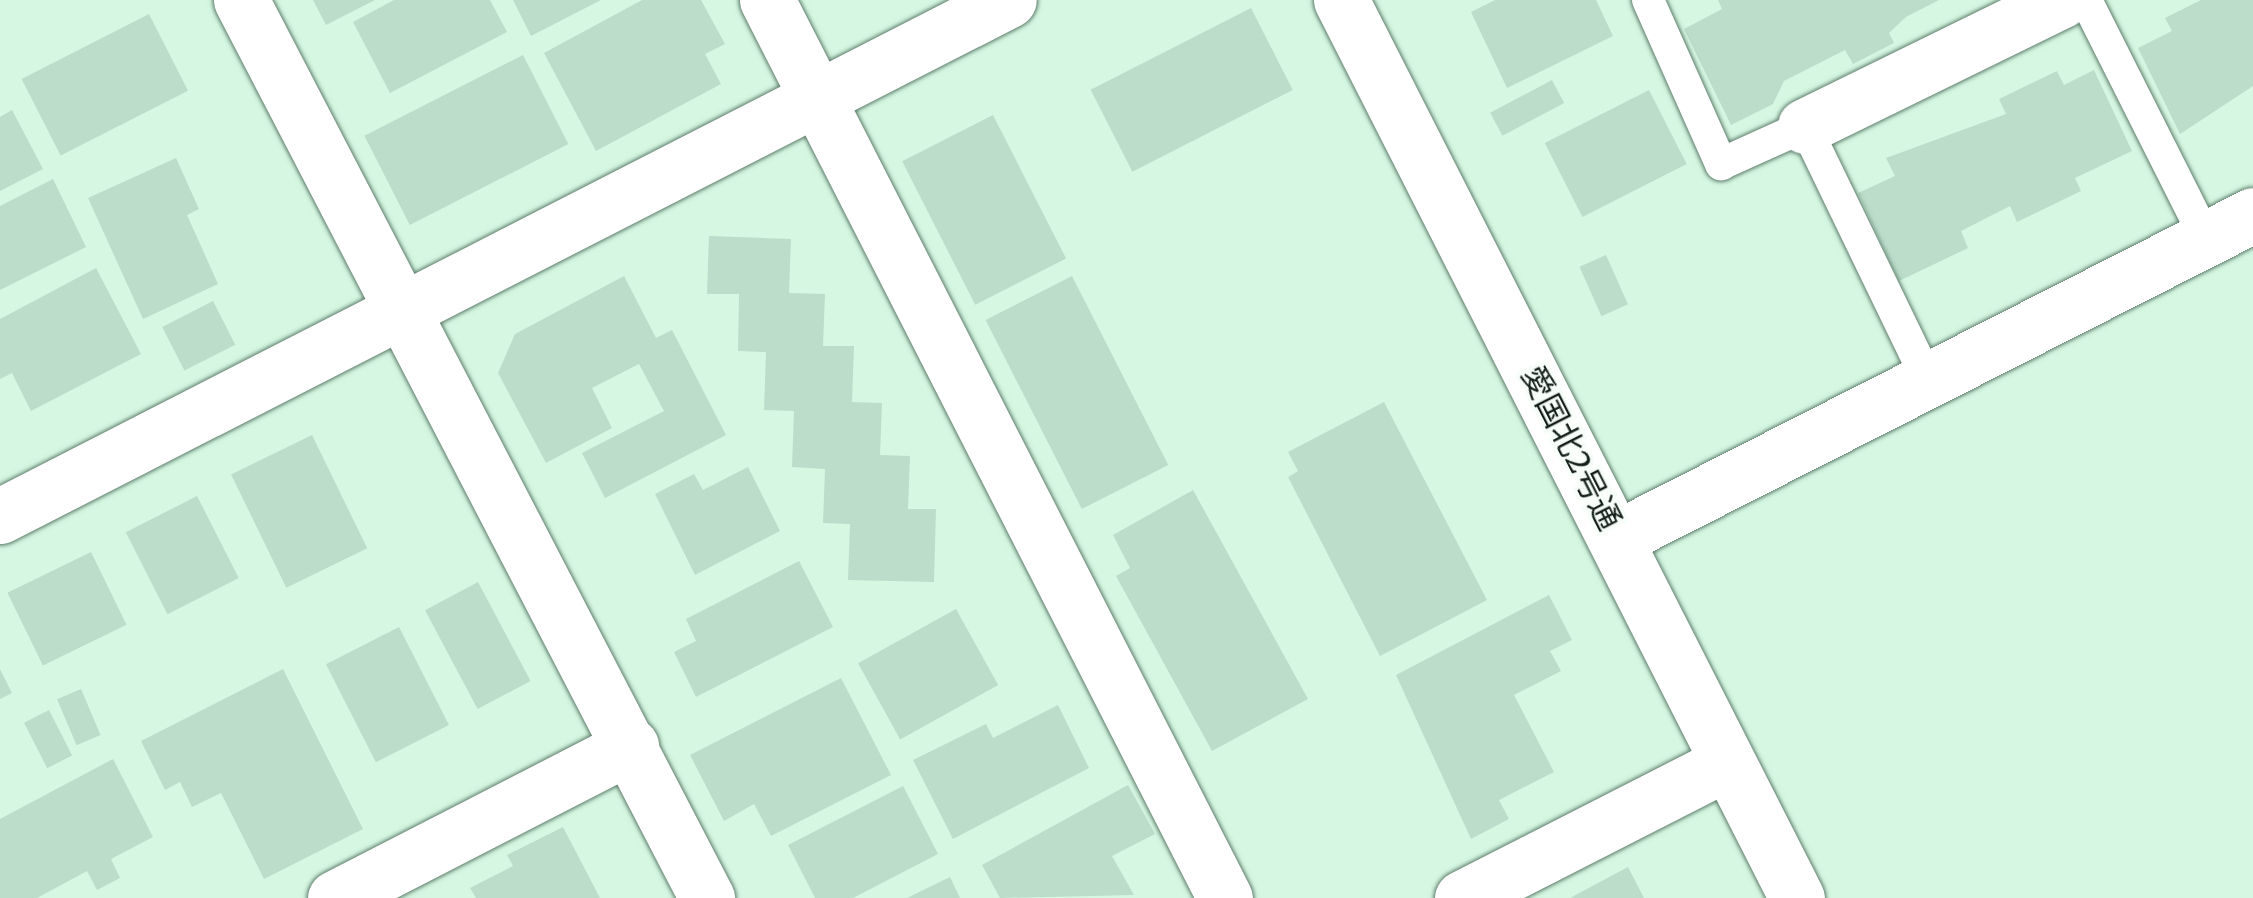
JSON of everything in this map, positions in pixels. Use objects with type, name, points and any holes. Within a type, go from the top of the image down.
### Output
[{"type":"street","points":[[241,0],[707,898]]},
{"type":"street","points":[[767,0],[1225,898]]},
{"type":"street","points":[[0,516],[405,316],[1010,0]]},
{"type":"street","name":"愛国北2号通","points":[[1341,0],[1617,538],[1725,764],[1797,898]]},
{"type":"street","points":[[1804,126],[2007,12],[2062,0]]},
{"type":"street","points":[[1617,538],[2229,227]]},
{"type":"street","points":[[334,898],[631,746]]},
{"type":"street","points":[[1462,898],[1725,764]]},
{"type":"lane","points":[[1648,0],[1721,164],[1804,126],[1928,380]]},
{"type":"lane","points":[[2086,0],[2229,227]]},
{"type":"building","points":[[313,0],[375,0],[326,25]]},
{"type":"building","points":[[394,0],[490,0],[507,32],[390,93],[353,22]]},
{"type":"building","points":[[513,0],[601,0],[531,36]]},
{"type":"building","points":[[642,0],[701,0],[725,44],[705,54],[721,84],[596,151],[544,53]]},
{"type":"building","points":[[1495,0],[1596,0],[1613,36],[1507,88],[1471,12]]},
{"type":"building","points":[[1718,0],[1939,0],[1906,17],[1889,33],[1894,43],[1853,64],[1845,50],[1784,81],[1773,104],[1731,125],[1684,29],[1722,9]]},
{"type":"building","points":[[2201,0],[2253,0],[2253,86],[2180,134],[2138,48],[2172,31],[2165,18]]},
{"type":"building","points":[[1251,8],[1293,90],[1132,172],[1091,90]]},
{"type":"building","points":[[149,14],[188,91],[61,156],[22,79]]},
{"type":"building","points":[[523,55],[568,144],[410,225],[364,136]]},
{"type":"building","points":[[2094,70],[2132,151],[2075,178],[2081,191],[2017,222],[2010,206],[1961,231],[1968,248],[1899,281],[1858,193],[1895,176],[1886,158],[2006,114],[1999,99],[2057,71],[2064,85]]},
{"type":"building","points":[[1552,80],[1564,103],[1502,136],[1490,113]]},
{"type":"building","points":[[1649,90],[1687,164],[1582,217],[1545,143]]},
{"type":"building","points":[[12,110],[43,169],[0,191],[0,117]]},
{"type":"building","points":[[993,115],[1066,258],[975,305],[902,161]]},
{"type":"building","points":[[176,158],[199,209],[187,215],[218,284],[143,319],[88,198]]},
{"type":"building","points":[[53,179],[86,247],[0,290],[0,206]]},
{"type":"building","points":[[709,236],[791,239],[789,293],[825,294],[823,346],[854,346],[852,402],[882,403],[880,455],[910,456],[908,509],[936,509],[934,582],[848,580],[850,524],[823,523],[825,469],[792,467],[794,411],[764,410],[766,352],[738,351],[739,294],[707,294]]},
{"type":"building","points":[[1606,255],[1628,304],[1601,316],[1580,267]]},
{"type":"building","points":[[96,268],[141,354],[31,411],[12,373],[0,379],[0,319]]},
{"type":"building","points":[[624,276],[656,338],[672,330],[726,435],[605,498],[582,453],[664,411],[639,364],[592,388],[612,428],[546,463],[498,373],[515,334]]},
{"type":"building","points":[[1072,276],[1168,465],[1082,509],[986,320]]},
{"type":"building","points":[[213,301],[235,345],[184,371],[162,327]]},
{"type":"building","points":[[1384,402],[1487,600],[1380,656],[1288,477],[1298,471],[1288,452]]},
{"type":"building","points":[[312,435],[367,548],[286,588],[231,474]]},
{"type":"building","points":[[748,467],[780,531],[695,575],[655,494],[694,474],[703,490]]},
{"type":"building","points":[[1193,490],[1308,699],[1212,751],[1116,576],[1130,568],[1113,535]]},
{"type":"building","points":[[197,496],[239,578],[167,614],[126,532]]},
{"type":"building","points":[[91,552],[127,625],[43,666],[7,593]]},
{"type":"building","points":[[799,561],[833,627],[696,697],[674,652],[696,641],[686,619]]},
{"type":"building","points":[[478,582],[531,681],[478,709],[425,610]]},
{"type":"building","points":[[1549,595],[1572,640],[1550,651],[1561,671],[1514,695],[1554,772],[1499,800],[1509,819],[1471,839],[1396,675]]},
{"type":"building","points":[[956,609],[998,685],[900,739],[858,663]]},
{"type":"building","points":[[399,627],[449,725],[376,762],[326,664]]},
{"type":"building","points":[[0,669],[12,693],[0,699]]},
{"type":"building","points":[[283,669],[363,829],[264,879],[221,793],[192,807],[180,782],[165,790],[141,741]]},
{"type":"building","points":[[841,678],[891,775],[771,836],[754,804],[724,821],[690,755]]},
{"type":"building","points":[[81,689],[101,735],[77,745],[57,699]]},
{"type":"building","points":[[1058,705],[1089,768],[953,839],[913,760],[986,724],[993,738]]},
{"type":"building","points":[[49,710],[72,755],[47,768],[24,723]]},
{"type":"building","points":[[113,759],[153,837],[111,859],[120,878],[97,890],[87,871],[37,898],[0,898],[0,819]]},
{"type":"building","points":[[1128,785],[1155,834],[1112,856],[1134,895],[1000,898],[982,865]]},
{"type":"building","points":[[903,786],[938,854],[853,898],[815,898],[788,845]]},
{"type":"building","points":[[563,827],[600,898],[476,898],[470,888],[513,866],[507,855]]},
{"type":"building","points":[[1628,867],[1644,898],[1570,898]]},
{"type":"building","points":[[950,877],[960,898],[907,898]]}]
